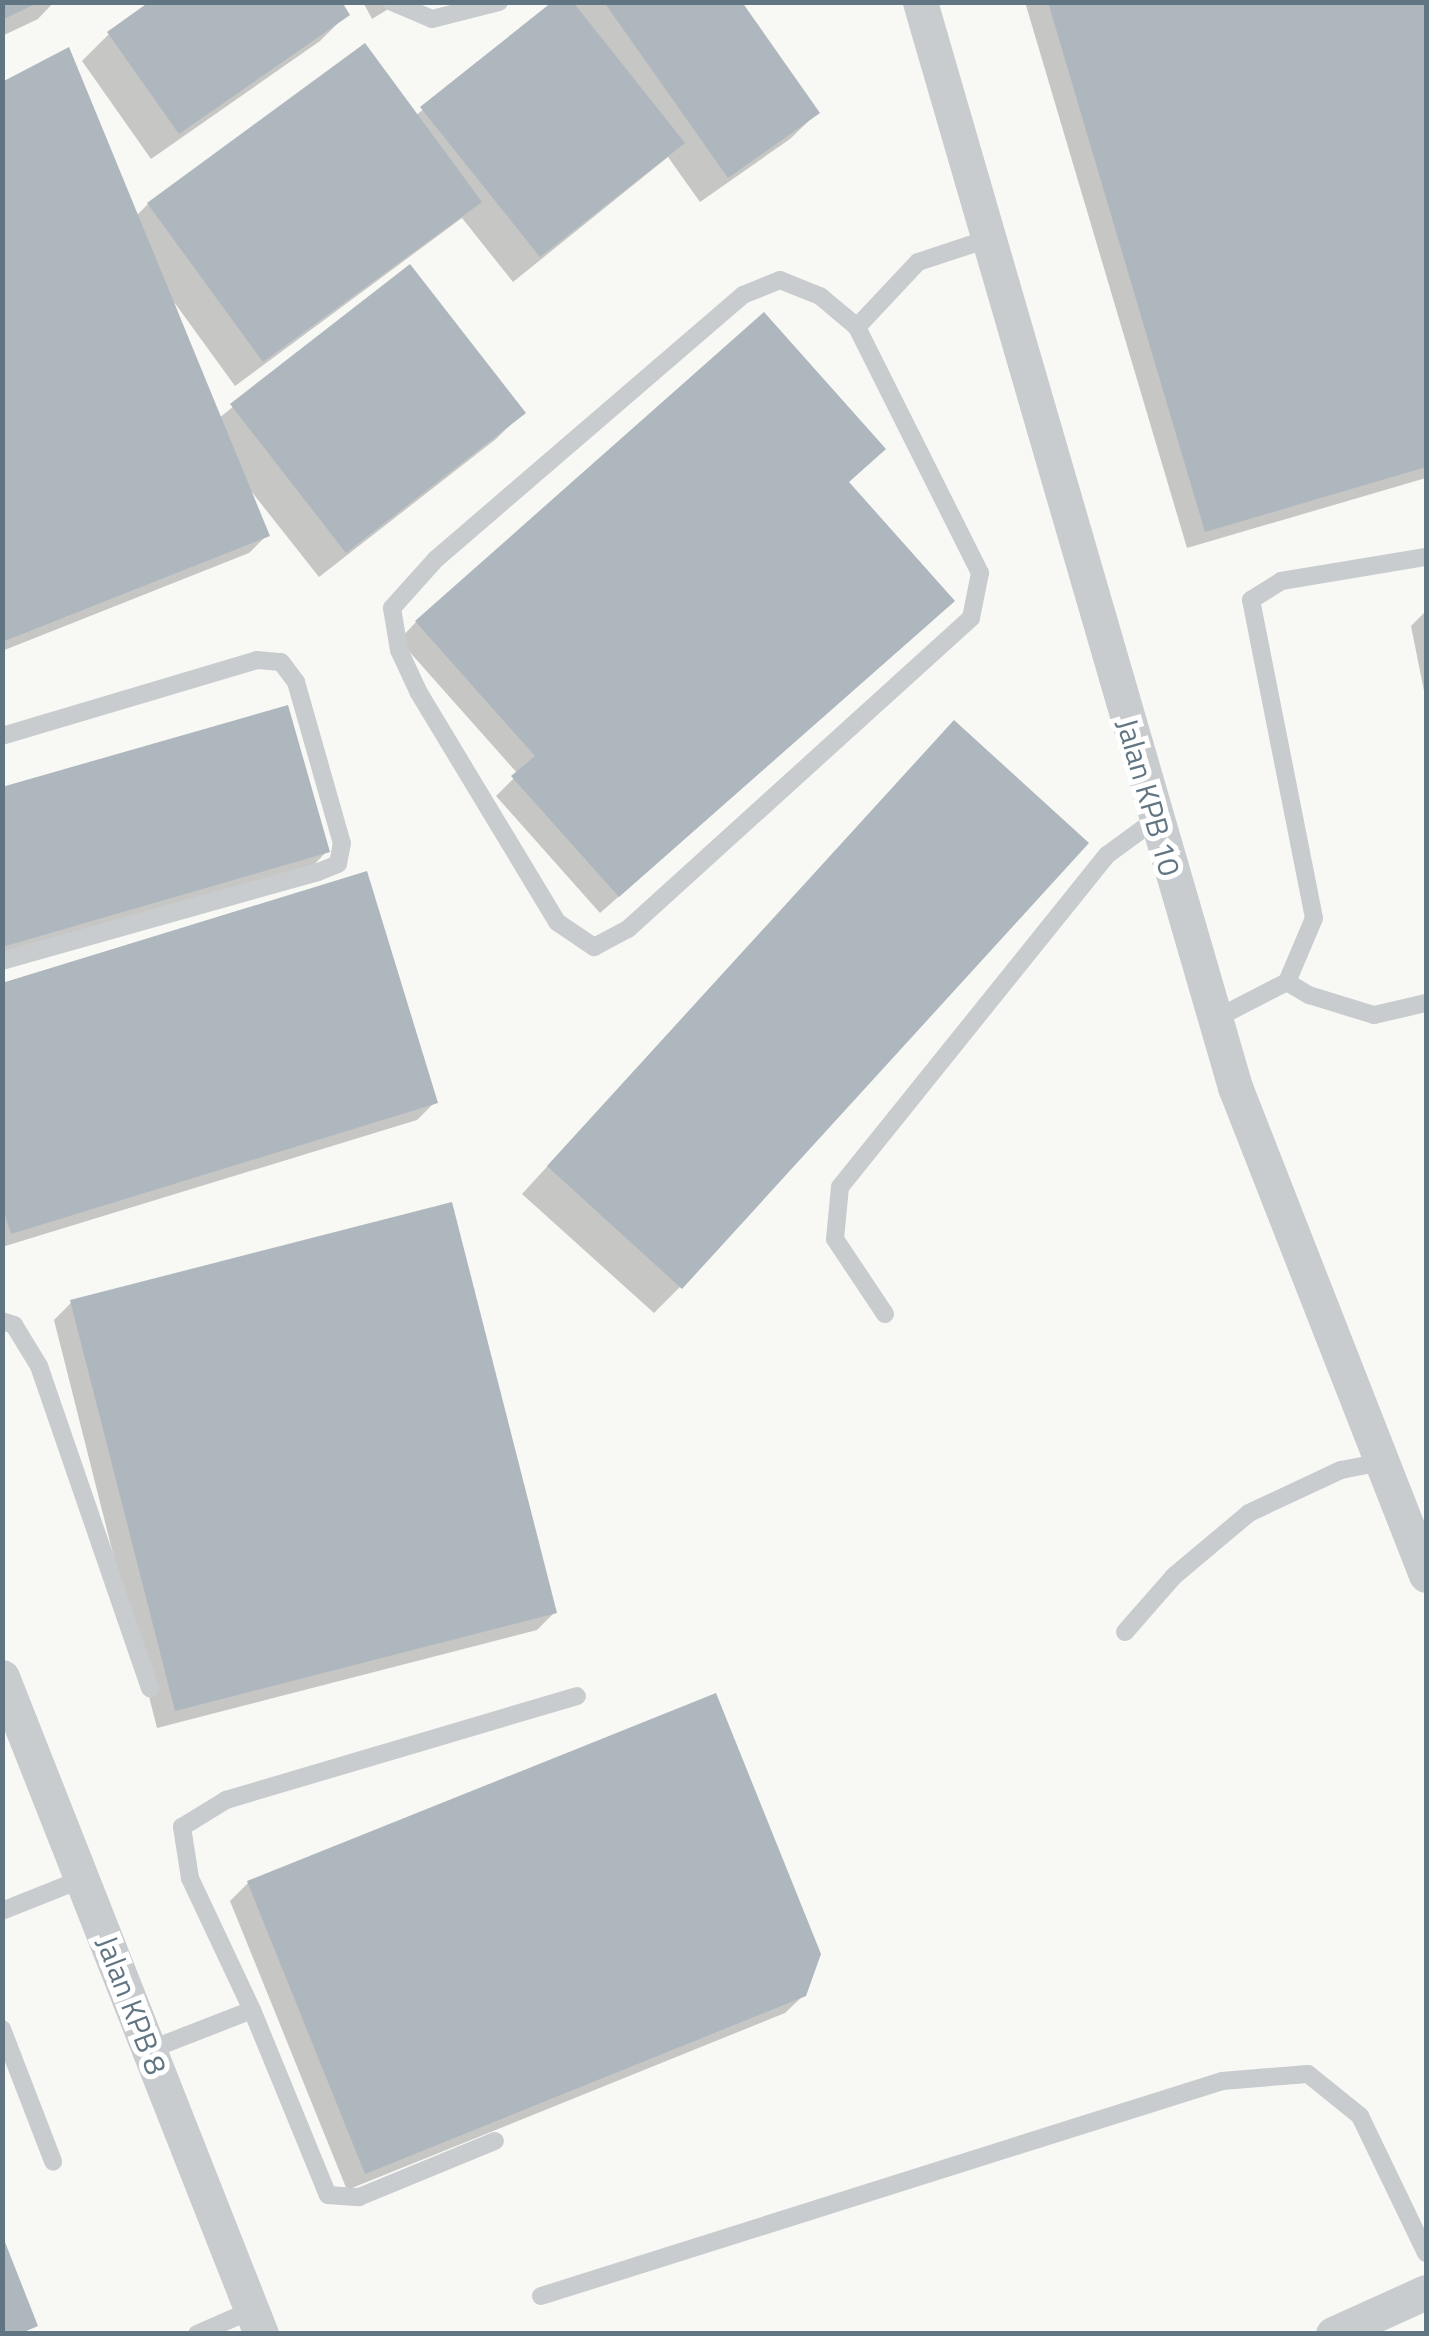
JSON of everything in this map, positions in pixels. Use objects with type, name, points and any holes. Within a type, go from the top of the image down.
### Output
[{"type":"street","name":"Jalan KPB 10","points":[[920,2],[1235,1087],[1426,1574]]},
{"type":"street","name":"Jalan KPB 8","points":[[2,1677],[256,2322]]},
{"type":"street","points":[[1332,2334],[1426,2292]]},
{"type":"lane","points":[[392,2],[432,19],[499,2]]},
{"type":"lane","points":[[857,326],[918,262],[988,238]]},
{"type":"lane","points":[[780,280],[820,296],[857,326],[980,573],[971,618],[628,929],[594,946],[557,922],[418,692],[399,650],[392,608],[436,559],[743,295],[780,280]]},
{"type":"lane","points":[[1215,1018],[1286,982],[1314,918],[1251,600],[1282,581],[1426,557]]},
{"type":"lane","points":[[2,736],[257,660],[281,662],[296,682],[342,844],[338,864],[318,872],[2,961]]},
{"type":"lane","points":[[884,1314],[836,1239],[840,1187],[1107,855],[1156,819]]},
{"type":"lane","points":[[1286,982],[1309,995],[1374,1015],[1426,1004]]},
{"type":"lane","points":[[2,1321],[14,1325],[39,1366],[150,1688]]},
{"type":"lane","points":[[1125,1632],[1174,1576],[1249,1513],[1341,1470],[1382,1462]]},
{"type":"lane","points":[[495,2141],[360,2197],[328,2195],[252,2010],[190,1878],[182,1827],[226,1800],[577,1696]]},
{"type":"lane","points":[[2,1910],[82,1880]]},
{"type":"lane","points":[[149,2050],[252,2010]]},
{"type":"lane","points":[[2,2028],[53,2162]]},
{"type":"lane","points":[[541,2296],[1222,2082],[1308,2074],[1360,2116],[1426,2253]]},
{"type":"lane","points":[[197,2334],[256,2322]]},
{"type":"building","points":[[2,2],[39,2],[2,20]]},
{"type":"building","points":[[149,2],[342,2],[350,15],[179,134],[107,32]]},
{"type":"building","points":[[552,2],[573,2],[685,143],[540,257],[420,107]]},
{"type":"building","points":[[604,2],[742,2],[820,113],[728,178]]},
{"type":"building","points":[[1048,2],[1426,2],[1426,467],[1205,532]]},
{"type":"building","points":[[365,43],[482,202],[263,362],[147,203]]},
{"type":"building","points":[[69,47],[270,536],[2,642],[2,82]]},
{"type":"building","points":[[410,264],[526,413],[346,553],[230,404]]},
{"type":"building","points":[[764,312],[886,449],[849,482],[955,601],[619,897],[511,776],[535,756],[415,621]]},
{"type":"building","points":[[288,705],[330,852],[2,947],[2,787]]},
{"type":"building","points":[[954,720],[1089,843],[682,1289],[547,1166]]},
{"type":"building","points":[[367,871],[438,1103],[11,1234],[2,1205],[2,983]]},
{"type":"building","points":[[452,1202],[557,1613],[175,1711],[70,1300]]},
{"type":"building","points":[[716,1693],[821,1954],[806,1996],[365,2174],[247,1881]]},
{"type":"building","points":[[3,2237],[38,2326],[19,2334],[2,2334]]}]
